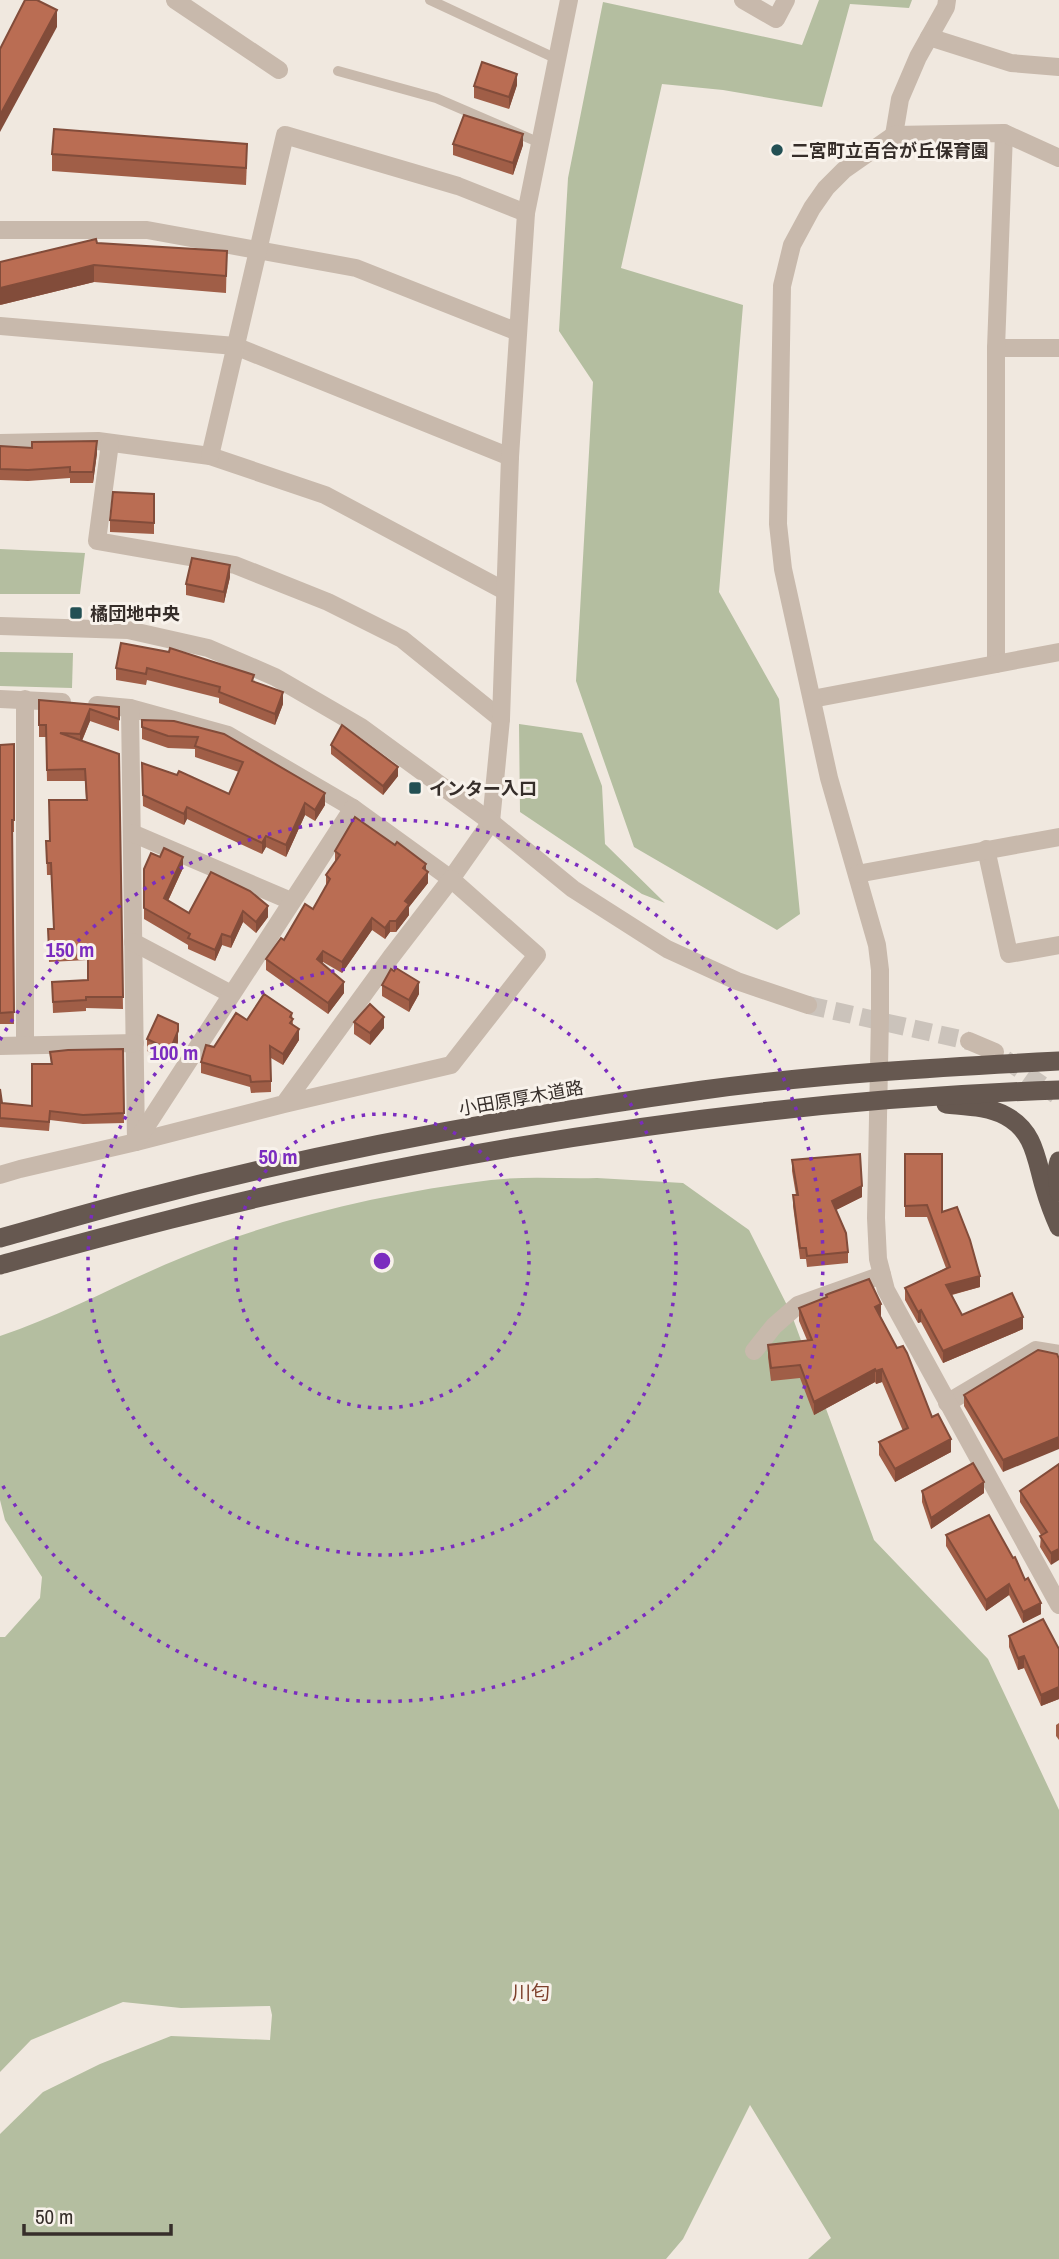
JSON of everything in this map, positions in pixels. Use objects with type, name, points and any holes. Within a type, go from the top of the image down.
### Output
[{"type":"highway","name":"小田原厚木道路","points":[[0,1238],[143,1198],[299,1162],[508,1121],[705,1090],[853,1075],[1059,1061]]},
{"type":"highway","points":[[0,1265],[151,1224],[330,1182],[513,1148],[706,1119],[900,1098],[1059,1090]]},
{"type":"highway","points":[[900,1098],[986,1109],[1006,1116],[1035,1147],[1044,1186],[1059,1227]]},
{"type":"highway","points":[[1059,1161],[1059,1192]]},
{"type":"street","points":[[174,0],[279,70]]},
{"type":"street","points":[[284,1104],[491,822],[501,719],[510,457],[526,213],[569,0]]},
{"type":"street","points":[[743,0],[776,19],[786,0]]},
{"type":"street","points":[[894,135],[900,99],[947,0]]},
{"type":"street","points":[[929,37],[1011,64],[1059,67]]},
{"type":"street","points":[[996,664],[996,348],[1004,133]]},
{"type":"street","points":[[1059,158],[1004,133],[894,135],[844,170],[826,188],[811,208],[792,245],[782,286],[778,524],[783,569],[829,778],[877,945],[880,1016],[876,1217],[878,1259],[882,1275],[886,1290],[1059,1604]]},
{"type":"street","points":[[210,456],[285,135],[458,186],[526,213]]},
{"type":"street","points":[[0,230],[147,230],[356,268],[518,332]]},
{"type":"street","points":[[0,326],[236,346],[510,457]]},
{"type":"street","points":[[996,348],[1059,348]]},
{"type":"street","points":[[0,443],[97,441],[210,456],[325,495],[505,591]]},
{"type":"street","points":[[110,443],[97,541],[235,565],[328,602],[402,639],[501,719]]},
{"type":"street","points":[[0,626],[128,630],[208,648],[275,677],[361,727],[491,822],[573,889],[667,949],[737,981],[808,1005]]},
{"type":"street","points":[[812,699],[1059,652]]},
{"type":"street","points":[[0,699],[130,708],[228,735],[354,808],[451,879],[537,955],[451,1065],[0,1175]]},
{"type":"street","points":[[25,699],[25,1045]]},
{"type":"street","points":[[130,708],[136,1142]]},
{"type":"street","points":[[136,1142],[354,808]]},
{"type":"street","points":[[132,833],[291,901]]},
{"type":"street","points":[[857,874],[1059,837]]},
{"type":"street","points":[[986,849],[1009,954],[1059,945]]},
{"type":"street","points":[[133,942],[231,994]]},
{"type":"street","points":[[969,1041],[995,1052]]},
{"type":"street","points":[[0,1046],[135,1043]]},
{"type":"street","points":[[754,1352],[774,1326],[798,1305],[882,1275]]},
{"type":"street","points":[[947,1403],[1036,1350],[1059,1354]]},
{"type":"lane","points":[[430,0],[557,59]]},
{"type":"lane","points":[[338,71],[436,98],[540,143]]},
{"type":"green space","points":[[819,0],[912,0],[909,8],[850,4],[822,107],[723,90],[662,84],[621,268],[743,305],[719,592],[779,699],[800,914],[777,930],[634,847],[576,681],[593,382],[559,331],[568,178],[603,2],[802,45]]},
{"type":"green space","points":[[0,549],[85,553],[80,594],[0,594]]},
{"type":"green space","points":[[0,652],[73,653],[72,688],[0,686]]},
{"type":"green space","points":[[519,724],[582,733],[602,786],[605,844],[665,903],[642,894],[520,812]]},
{"type":"green space","points":[[597,1178],[683,1183],[749,1230],[791,1313],[874,1540],[988,1659],[1059,1810],[1059,2259],[808,2259],[831,2238],[750,2105],[683,2239],[666,2259],[0,2259],[0,2134],[43,2092],[100,2064],[171,2036],[270,2040],[272,2015],[270,2006],[181,2008],[123,2002],[31,2040],[0,2072],[0,1637],[5,1637],[40,1598],[42,1577],[5,1520],[0,1500],[0,1336],[218,1243],[333,1208],[491,1180]]},
{"type":"building","points":[[25,0],[37,0],[57,10],[0,115],[0,49]]},
{"type":"building","points":[[482,62],[517,74],[509,97],[474,86]]},
{"type":"building","points":[[464,115],[523,134],[513,163],[453,144]]},
{"type":"building","points":[[54,129],[247,144],[246,168],[52,154]]},
{"type":"building","points":[[96,239],[97,243],[227,251],[226,276],[94,265],[0,288],[0,262]]},
{"type":"building","points":[[97,441],[93,472],[70,472],[70,467],[0,469],[0,446],[32,448],[32,442]]},
{"type":"building","points":[[113,492],[154,494],[154,523],[110,520]]},
{"type":"building","points":[[192,558],[230,565],[224,592],[186,584]]},
{"type":"building","points":[[121,643],[169,652],[170,648],[254,675],[252,681],[283,692],[275,714],[219,692],[220,687],[147,668],[146,674],[116,668]]},
{"type":"building","points":[[39,700],[119,707],[119,719],[90,709],[80,734],[60,733],[119,754],[123,997],[86,997],[86,1000],[53,1002],[52,982],[88,980],[88,949],[49,950],[48,929],[54,929],[51,863],[47,863],[46,841],[50,841],[49,800],[87,800],[85,769],[47,770],[46,725],[39,725]]},
{"type":"building","points":[[142,720],[174,721],[224,734],[325,793],[315,810],[305,803],[286,845],[266,836],[262,843],[187,807],[184,814],[143,795],[142,763],[177,775],[179,771],[229,794],[243,762],[195,746],[198,737],[168,736],[142,727]]},
{"type":"building","points":[[342,725],[398,767],[383,786],[331,745]]},
{"type":"building","points":[[14,744],[14,1012],[0,1013],[0,745]]},
{"type":"building","points":[[355,817],[395,845],[397,842],[426,864],[423,868],[428,872],[405,901],[409,904],[396,921],[390,921],[385,928],[372,918],[342,962],[323,951],[317,959],[344,982],[328,1003],[266,959],[281,938],[284,940],[305,904],[313,909],[330,879],[326,875],[340,855],[335,851]]},
{"type":"building","points":[[164,848],[183,857],[164,898],[189,913],[211,872],[250,891],[268,906],[256,922],[243,911],[231,937],[222,934],[215,950],[188,938],[190,934],[144,908],[144,869],[151,853],[160,857]]},
{"type":"building","points":[[396,968],[419,982],[409,1000],[382,985],[391,969],[394,971]]},
{"type":"building","points":[[264,994],[292,1013],[290,1017],[293,1019],[290,1023],[299,1029],[283,1054],[270,1046],[271,1081],[251,1082],[250,1076],[201,1062],[206,1045],[214,1047],[236,1013],[247,1020]]},
{"type":"building","points":[[370,1004],[384,1017],[370,1033],[354,1022]]},
{"type":"building","points":[[158,1015],[178,1024],[170,1050],[147,1039]]},
{"type":"building","points":[[123,1049],[124,1113],[83,1115],[50,1111],[49,1122],[0,1118],[0,1089],[2,1103],[32,1106],[32,1064],[52,1064],[50,1052]]},
{"type":"building","points":[[860,1154],[862,1186],[832,1201],[846,1233],[848,1252],[807,1256],[806,1248],[800,1248],[793,1195],[798,1195],[792,1160]]},
{"type":"building","points":[[905,1154],[942,1154],[942,1212],[957,1207],[980,1276],[946,1285],[962,1315],[1012,1293],[1023,1317],[943,1351],[921,1310],[918,1312],[905,1288],[950,1267],[927,1205],[905,1206]]},
{"type":"building","points":[[869,1279],[881,1304],[875,1307],[897,1348],[903,1346],[907,1353],[932,1417],[938,1414],[951,1439],[895,1469],[879,1442],[908,1428],[882,1369],[875,1369],[814,1402],[800,1365],[771,1368],[768,1345],[812,1340],[799,1308]]},
{"type":"building","points":[[1038,1350],[1057,1354],[1059,1359],[1059,1437],[1003,1460],[964,1395]]},
{"type":"building","points":[[973,1463],[984,1482],[931,1518],[922,1491]]},
{"type":"building","points":[[1059,1464],[1059,1549],[1051,1553],[1040,1536],[1047,1532],[1020,1491]]},
{"type":"building","points":[[989,1515],[1041,1603],[1023,1612],[1009,1584],[986,1600],[946,1535]]},
{"type":"building","points":[[1043,1619],[1059,1649],[1059,1687],[1041,1695],[1024,1656],[1018,1658],[1009,1636]]},
{"type":"tunnel","points":[[808,1005],[969,1041]]},
{"type":"tunnel","points":[[1005,1059],[1056,1095]]},
{"type":"place","name":"二宮町立百合が丘保育園","points":[[777,150]]},
{"type":"place","name":"橘団地中央","points":[[76,613]]},
{"type":"place","name":"インター入口","points":[[415,788]]},
{"type":"district","name":"川匂","points":[[531,1992]]}]
